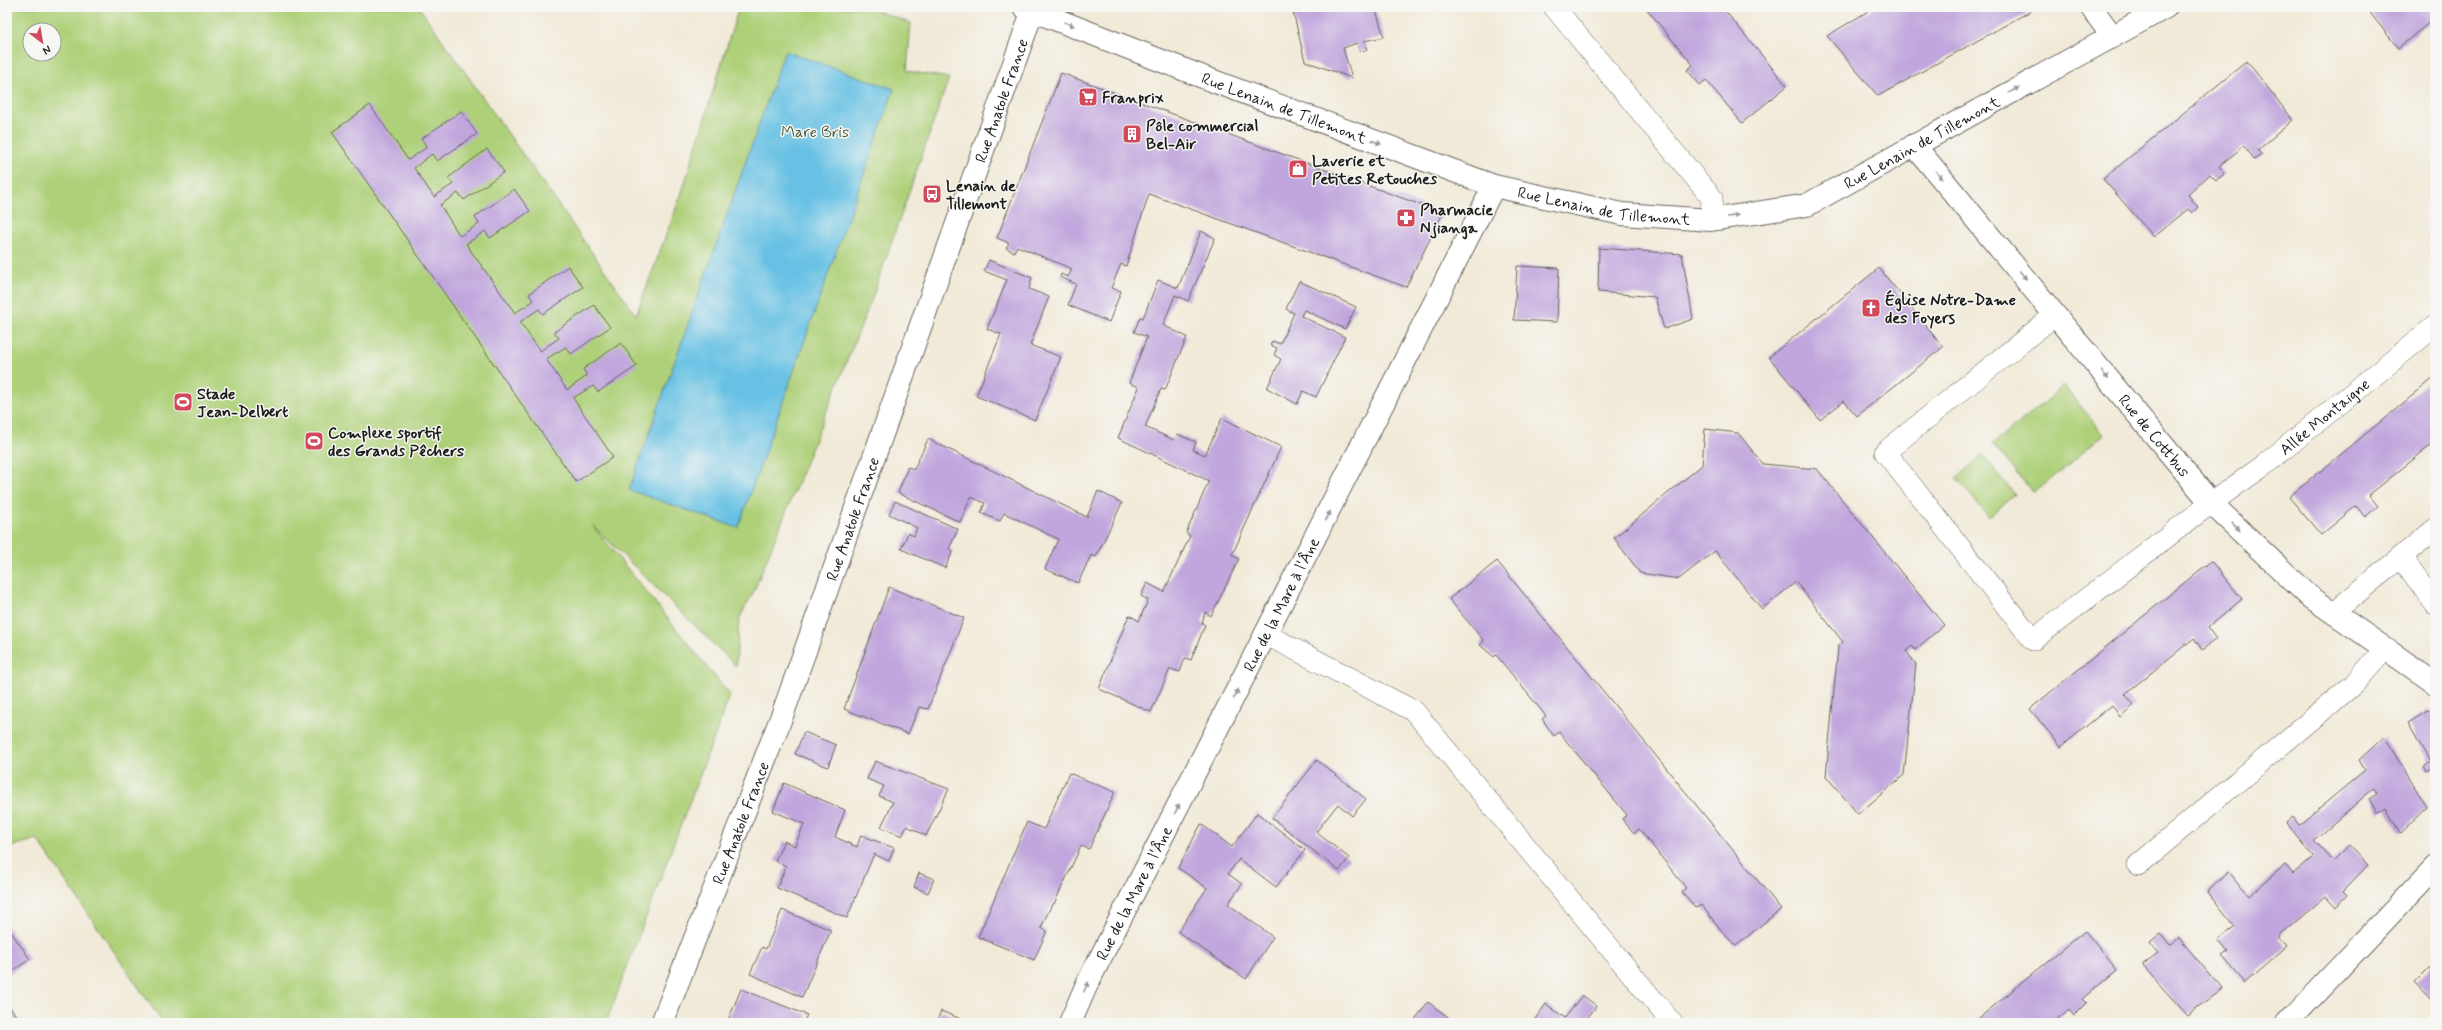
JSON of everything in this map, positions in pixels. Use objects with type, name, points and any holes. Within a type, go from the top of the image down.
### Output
[{"type":"street","points":[[2091,7],[2112,36]]},
{"type":"street","name":"Rue Lenain de Tillemont","points":[[1030,8],[1208,79],[1494,186],[1622,214],[1711,220],[1807,205],[2166,7]]},
{"type":"street","name":"Rue Anatole France","points":[[662,1023],[782,713],[1030,8]]},
{"type":"street","name":"Rue de Cottbus","points":[[1914,145],[2211,503],[2309,596],[2435,683]]},
{"type":"street","name":"Rue de la Mare à l'Âne","points":[[1070,1023],[1087,984],[1494,186]]},
{"type":"street","points":[[2287,1023],[2435,867]]},
{"type":"lane","points":[[1554,7],[1712,198],[1711,220]]},
{"type":"lane","name":"Allée Montaigne","points":[[2055,315],[1885,452],[2033,640],[2211,503],[2263,466],[2435,326]]},
{"type":"lane","points":[[2334,612],[2435,529]]},
{"type":"lane","points":[[2401,557],[2435,604]]},
{"type":"lane","points":[[1266,635],[1414,711],[1672,1023]]},
{"type":"lane","points":[[2138,865],[2354,684],[2385,649]]},
{"type":"green space","name":"Complexe sportif des Grands Pêchers","points":[[7,7],[419,7],[636,315],[681,195],[739,7],[865,7],[911,23],[907,71],[949,78],[871,301],[754,591],[739,619],[736,666],[592,525],[730,695],[606,1023],[163,1023],[37,839],[7,848]]},
{"type":"green space","points":[[2064,386],[2104,435],[2033,493],[1993,444]]},
{"type":"green space","points":[[1983,455],[2015,495],[1989,517],[1956,478]]},
{"type":"water","points":[[785,51],[894,89],[738,528],[629,490]]},
{"type":"building","points":[[1292,7],[1375,7],[1384,37],[1364,41],[1367,50],[1359,51],[1357,43],[1343,48],[1352,78],[1305,61]]},
{"type":"building","points":[[1645,7],[1722,7],[1787,86],[1742,123],[1706,80],[1700,85],[1687,70],[1693,65]]},
{"type":"building","points":[[1875,7],[2038,7],[1878,96],[1827,36]]},
{"type":"building","points":[[2369,7],[2435,7],[2435,18],[2398,48],[2367,9]]},
{"type":"building","points":[[2247,61],[2293,120],[2258,150],[2262,155],[2255,160],[2244,146],[2219,166],[2225,174],[2216,180],[2210,174],[2188,195],[2198,207],[2192,213],[2188,209],[2154,237],[2103,179]]},
{"type":"building","name":"Pôle commercial Bel-Air","points":[[1061,73],[1443,213],[1406,287],[1149,194],[1126,266],[1121,264],[1111,288],[1121,291],[1109,322],[1068,305],[1076,284],[1060,277],[1061,274],[1068,277],[1072,269],[1017,246],[1014,252],[1006,248],[1009,243],[997,238]]},
{"type":"building","points":[[370,105],[408,160],[427,147],[421,139],[461,111],[477,134],[437,161],[432,154],[414,168],[434,197],[453,184],[448,178],[487,149],[504,172],[464,200],[458,193],[440,205],[460,236],[479,224],[475,217],[514,189],[530,211],[490,238],[485,231],[466,244],[515,313],[533,301],[529,294],[568,266],[583,287],[543,314],[539,309],[520,322],[540,351],[559,338],[554,332],[594,305],[610,327],[571,354],[566,347],[546,359],[567,390],[587,376],[583,369],[621,343],[637,366],[598,392],[593,386],[573,398],[613,457],[576,482],[332,132]]},
{"type":"building","points":[[1201,231],[1215,238],[1188,301],[1175,295],[1163,325],[1187,337],[1165,390],[1161,389],[1145,427],[1174,440],[1177,434],[1196,442],[1193,450],[1205,455],[1222,418],[1281,447],[1232,555],[1239,559],[1211,616],[1205,612],[1202,623],[1205,625],[1191,660],[1185,658],[1180,672],[1170,669],[1151,712],[1099,689],[1129,615],[1139,621],[1148,600],[1141,596],[1147,583],[1164,592],[1190,536],[1186,533],[1209,481],[1118,438],[1139,387],[1129,383],[1147,337],[1134,332],[1140,317],[1143,318],[1158,280],[1178,288]]},
{"type":"building","points":[[1599,248],[1682,254],[1693,319],[1664,329],[1655,297],[1598,292]]},
{"type":"building","points":[[989,260],[1032,278],[1029,289],[1049,297],[1030,345],[1061,357],[1035,420],[976,396],[1001,334],[987,329],[1007,280],[984,271]]},
{"type":"building","points":[[1517,266],[1559,268],[1557,322],[1514,320]]},
{"type":"building","name":"Église Notre-Dame des Foyers","points":[[1879,268],[1943,347],[1857,416],[1844,401],[1820,420],[1769,357]]},
{"type":"building","points":[[1299,281],[1356,307],[1345,329],[1304,310],[1301,316],[1345,337],[1316,397],[1303,391],[1297,404],[1267,388],[1281,359],[1274,355],[1277,348],[1270,345],[1273,341],[1280,344],[1294,313],[1286,309]]},
{"type":"building","points":[[2435,377],[2435,442],[2369,495],[2378,506],[2365,517],[2356,506],[2321,535],[2289,497]]},
{"type":"building","points":[[1705,429],[1738,433],[1763,464],[1817,469],[1944,625],[1915,650],[1912,646],[1906,651],[1916,664],[1904,775],[1858,814],[1826,776],[1838,647],[1843,642],[1796,582],[1762,609],[1715,551],[1679,579],[1640,573],[1614,538],[1702,465]]},
{"type":"building","points":[[928,439],[1087,517],[1098,491],[1122,503],[1096,557],[1091,555],[1078,583],[1045,569],[1058,539],[1004,513],[1000,521],[981,513],[985,503],[971,497],[960,522],[898,493],[908,467],[914,469]]},
{"type":"building","points":[[895,501],[958,529],[949,549],[953,551],[945,568],[901,549],[908,533],[914,536],[917,528],[889,514]]},
{"type":"building","points":[[1497,561],[1781,909],[1736,946],[1701,905],[1696,908],[1682,892],[1686,888],[1639,829],[1634,833],[1622,819],[1627,815],[1559,732],[1554,736],[1542,719],[1546,716],[1496,655],[1494,657],[1480,645],[1484,641],[1449,599]]},
{"type":"building","points":[[2211,561],[2242,599],[2208,628],[2216,639],[2202,650],[2194,638],[2125,694],[2134,705],[2120,717],[2112,705],[2061,747],[2030,709]]},
{"type":"building","points":[[889,587],[964,618],[928,709],[919,707],[908,734],[844,709]]},
{"type":"building","points":[[2429,710],[2435,721],[2435,772],[2433,768],[2427,771],[2424,766],[2430,762],[2408,723]]},
{"type":"building","points":[[804,732],[836,745],[828,767],[795,754]]},
{"type":"building","points":[[2384,737],[2427,807],[2400,833],[2386,808],[2378,813],[2370,799],[2378,794],[2374,788],[2314,840],[2333,861],[2349,845],[2368,865],[2343,891],[2347,895],[2336,907],[2326,896],[2280,935],[2279,939],[2286,947],[2245,983],[2222,956],[2228,952],[2218,940],[2235,927],[2207,892],[2228,872],[2248,896],[2285,865],[2293,874],[2314,856],[2286,823],[2293,817],[2299,825],[2365,770],[2359,760]]},
{"type":"building","points":[[1317,760],[1366,799],[1352,816],[1338,804],[1316,832],[1349,858],[1339,871],[1272,818]]},
{"type":"building","points":[[875,761],[949,789],[926,836],[907,826],[902,836],[881,827],[893,802],[879,796],[884,786],[867,779]]},
{"type":"building","points":[[1069,773],[1115,792],[1089,849],[1081,846],[1054,904],[1052,904],[1041,928],[1047,931],[1034,960],[978,937],[1027,822],[1044,829]]},
{"type":"building","points":[[784,783],[845,810],[835,837],[857,847],[861,835],[894,848],[889,861],[874,854],[847,918],[777,888],[786,866],[775,861],[784,841],[795,846],[804,824],[773,811]]},
{"type":"building","points":[[1257,813],[1305,850],[1276,887],[1239,859],[1228,874],[1242,884],[1228,904],[1273,937],[1246,979],[1178,932],[1207,888],[1178,868],[1201,824],[1232,847]]},
{"type":"building","points":[[919,873],[934,879],[928,893],[914,887]]},
{"type":"building","points":[[782,910],[831,930],[802,997],[750,974],[762,947],[766,949]]},
{"type":"building","points":[[7,926],[30,959],[7,975]]},
{"type":"building","points":[[2085,931],[2117,970],[2082,999],[2086,1003],[2074,1015],[2069,1009],[2053,1023],[1973,1023]]},
{"type":"building","points":[[2161,934],[2170,945],[2179,938],[2222,989],[2187,1015],[2142,965],[2158,953],[2150,943]]},
{"type":"building","points":[[2435,963],[2435,1002],[2416,982]]},
{"type":"building","points":[[741,989],[807,1015],[803,1023],[727,1023]]},
{"type":"building","points":[[1582,995],[1597,1006],[1583,1023],[1533,1022],[1546,1004],[1565,1018]]},
{"type":"building","points":[[1428,1002],[1456,1023],[1417,1023],[1414,1021]]},
{"type":"building","points":[[7,1003],[21,1023],[7,1023]]},
{"type":"building","points":[[941,1011],[971,1023],[936,1023]]},
{"type":"place","name":"Franprix","points":[[1088,97]]},
{"type":"place","name":"Pôle commercial Bel-Air","points":[[1132,134]]},
{"type":"place","name":"Laverie et Petites Retouches","points":[[1298,169]]},
{"type":"place","name":"Lenain de Tillemont","points":[[932,194]]},
{"type":"place","name":"Pharmacie Njianga","points":[[1406,218]]},
{"type":"place","name":"Église Notre-Dame des Foyers","points":[[1871,308]]},
{"type":"place","name":"Stade Jean-Delbert","points":[[183,402]]},
{"type":"place","name":"Complexe sportif des Grands Pêchers","points":[[314,441]]},
{"type":"park label","name":"Mare Bris","points":[[815,131]]}]
